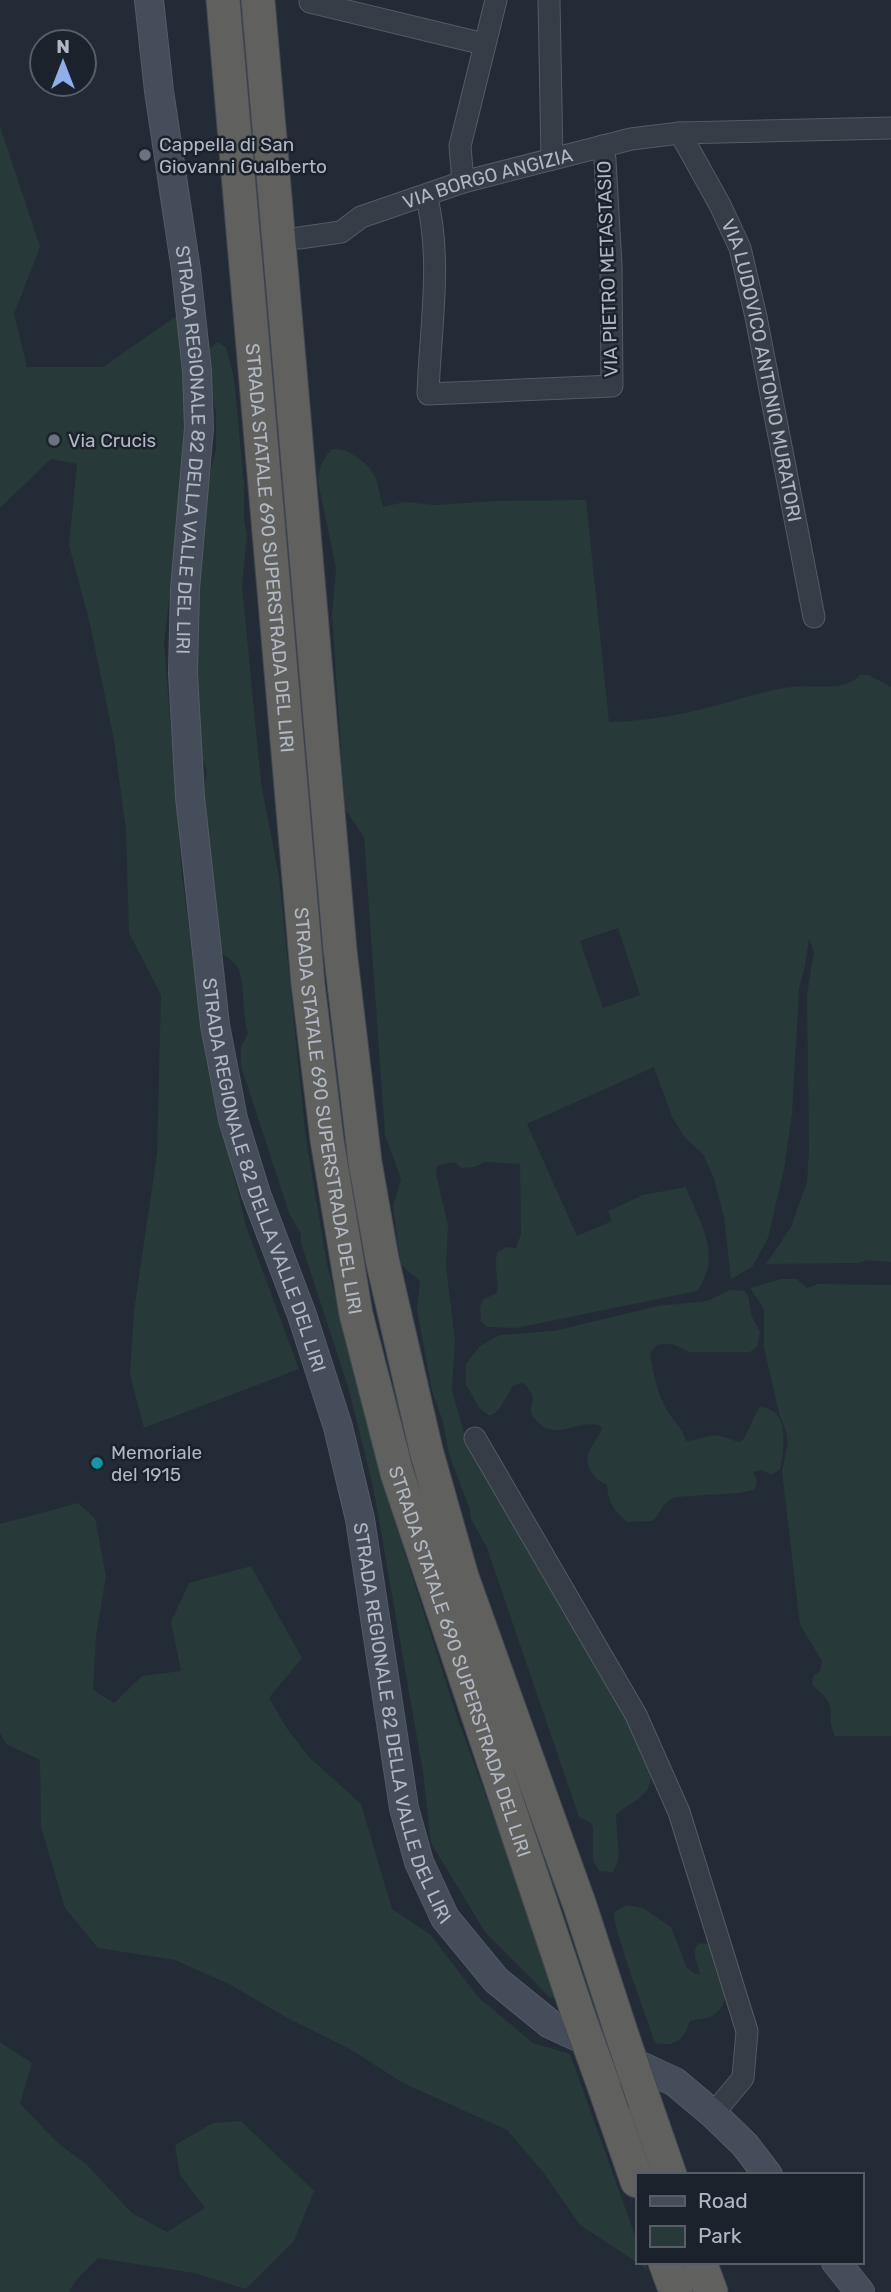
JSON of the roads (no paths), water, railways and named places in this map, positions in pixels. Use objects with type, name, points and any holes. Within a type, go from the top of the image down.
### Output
[{"type":"highway","name":"STRADA STATALE 690 SUPERSTRADA DEL LIRI","points":[[223,0],[309,984],[327,1140],[356,1314],[397,1473],[579,2017],[636,2178]]},
{"type":"highway","name":"STRADA STATALE 690 SUPERSTRADA DEL LIRI","points":[[258,0],[340,950],[365,1162],[382,1259],[426,1450],[462,1577],[580,1906],[669,2173]]},
{"type":"highway","points":[[666,2264],[676,2292]]},
{"type":"highway","points":[[702,2264],[711,2292]]},
{"type":"main road","name":"STRADA REGIONALE 82 DELLA VALLE DEL LIRI","points":[[149,0],[197,371],[199,428],[185,589],[183,673],[190,797],[215,1025],[233,1119],[256,1194],[302,1315],[338,1427],[360,1519],[404,1808],[419,1863],[446,1918],[496,1980],[550,2024],[675,2082],[713,2114],[745,2146],[766,2173]]},
{"type":"main road","points":[[838,2264],[860,2292]]},
{"type":"street","points":[[463,182],[460,146],[496,0]]},
{"type":"street","points":[[549,0],[552,159]]},
{"type":"street","points":[[310,2],[484,44]]},
{"type":"street","name":"VIA BORGO ANGIZIA","points":[[299,238],[341,232],[361,217],[463,182],[631,139],[680,133],[891,128]]},
{"type":"street","name":"VIA LUDOVICO ANTONIO MURATORI","points":[[680,133],[720,205],[740,248],[814,617]]},
{"type":"street","name":"VIA PIETRO METASTASIO","points":[[426,195],[432,218],[434,266],[428,394],[612,386],[611,265],[602,146]]},
{"type":"street","points":[[475,1438],[636,1715],[679,1812],[747,2031],[743,2078],[713,2114]]},
{"type":"place","name":"Cappella di San Giovanni Gualberto","points":[[145,155]]},
{"type":"place","name":"Via Crucis","points":[[54,440]]},
{"type":"place","name":"Memoriale del 1915","points":[[97,1463]]}]
